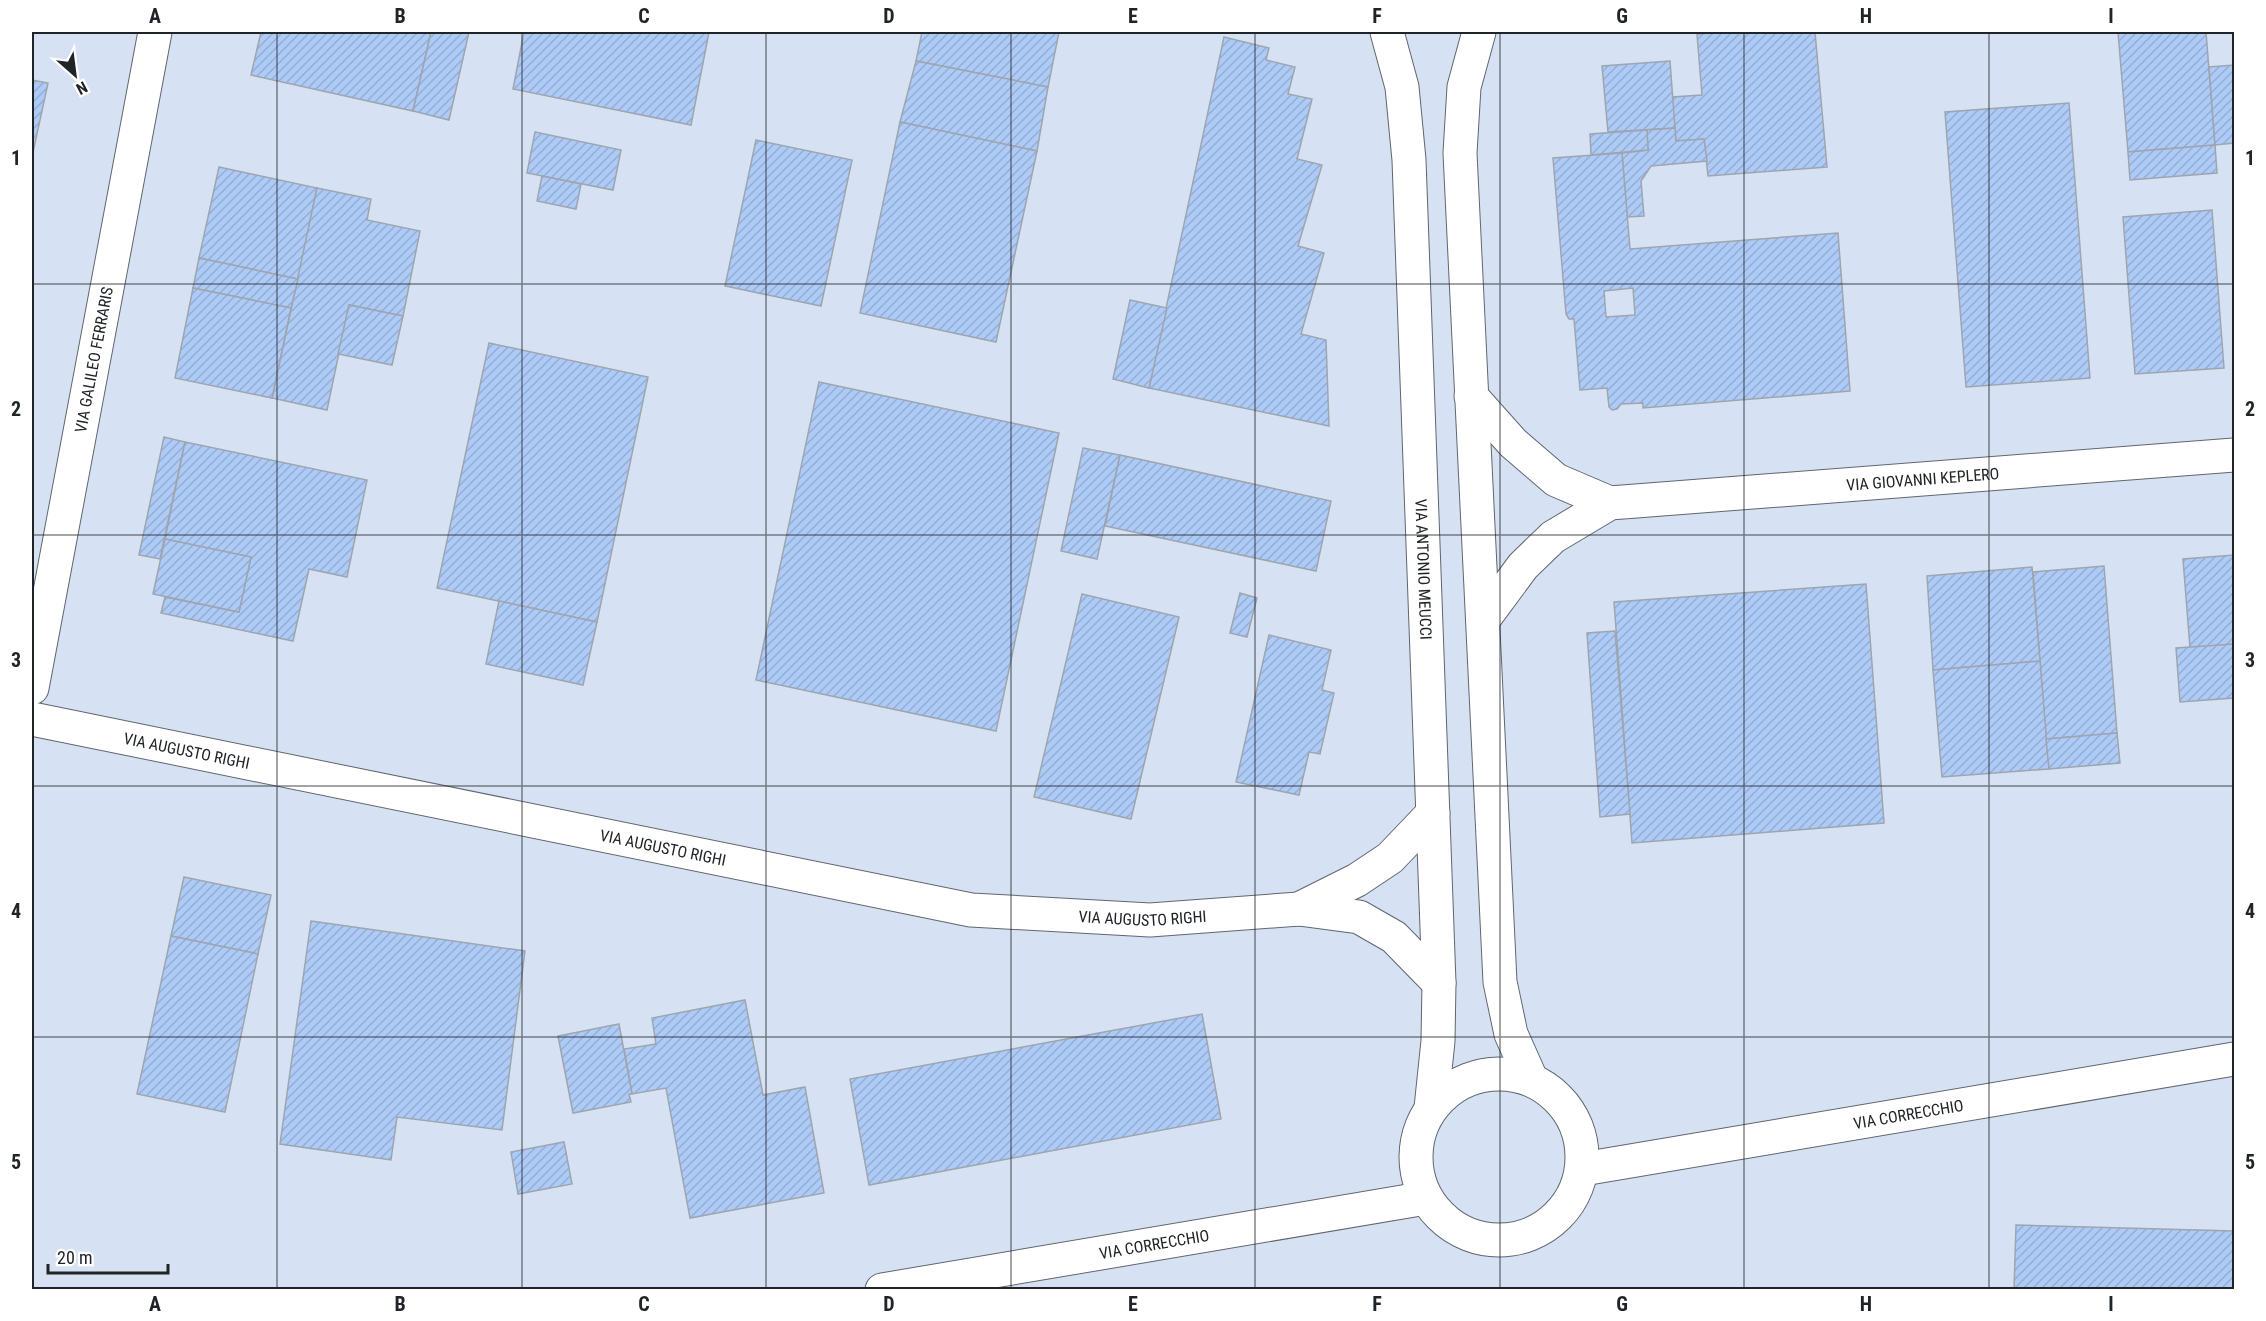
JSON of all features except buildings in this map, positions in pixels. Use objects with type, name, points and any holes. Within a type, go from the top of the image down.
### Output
[{"type":"street","name":"VIA GALILEO FERRARIS","points":[[32,688],[155,32]]},
{"type":"street","name":"VIA ANTONIO MEUCCI","points":[[1387,32],[1402,87],[1409,160],[1439,983],[1438,1041],[1431,1108]]},
{"type":"street","points":[[1479,32],[1464,87],[1460,153],[1482,620],[1500,982],[1511,1034],[1531,1079]]},
{"type":"street","name":"VIA GIOVANNI KEPLERO","points":[[1471,396],[1513,443],[1556,480],[1610,503]]},
{"type":"street","name":"VIA GIOVANNI KEPLERO","points":[[1482,620],[1523,566],[1553,537],[1610,503],[2235,454]]},
{"type":"street","name":"VIA AUGUSTO RIGHI","points":[[32,719],[971,910],[1150,920],[1299,909],[1359,917],[1394,937],[1439,983]]},
{"type":"street","name":"VIA AUGUSTO RIGHI","points":[[1299,909],[1357,880],[1390,858],[1433,813]]},
{"type":"street","name":"VIA CORRECCHIO","points":[[1583,1169],[2235,1059]]},
{"type":"street","points":[[1504,1074],[1531,1079],[1555,1094],[1572,1115],[1582,1141],[1583,1169],[1574,1198],[1555,1221],[1529,1236],[1500,1241],[1470,1236],[1444,1221],[1426,1198],[1417,1176],[1416,1152],[1420,1129],[1431,1108],[1451,1089],[1476,1077],[1504,1074]]},
{"type":"street","name":"VIA CORRECCHIO","points":[[882,1290],[1426,1198]]},
{"type":"shaded area","points":[[32,32],[2234,32],[2234,1289],[32,1289]]}]
